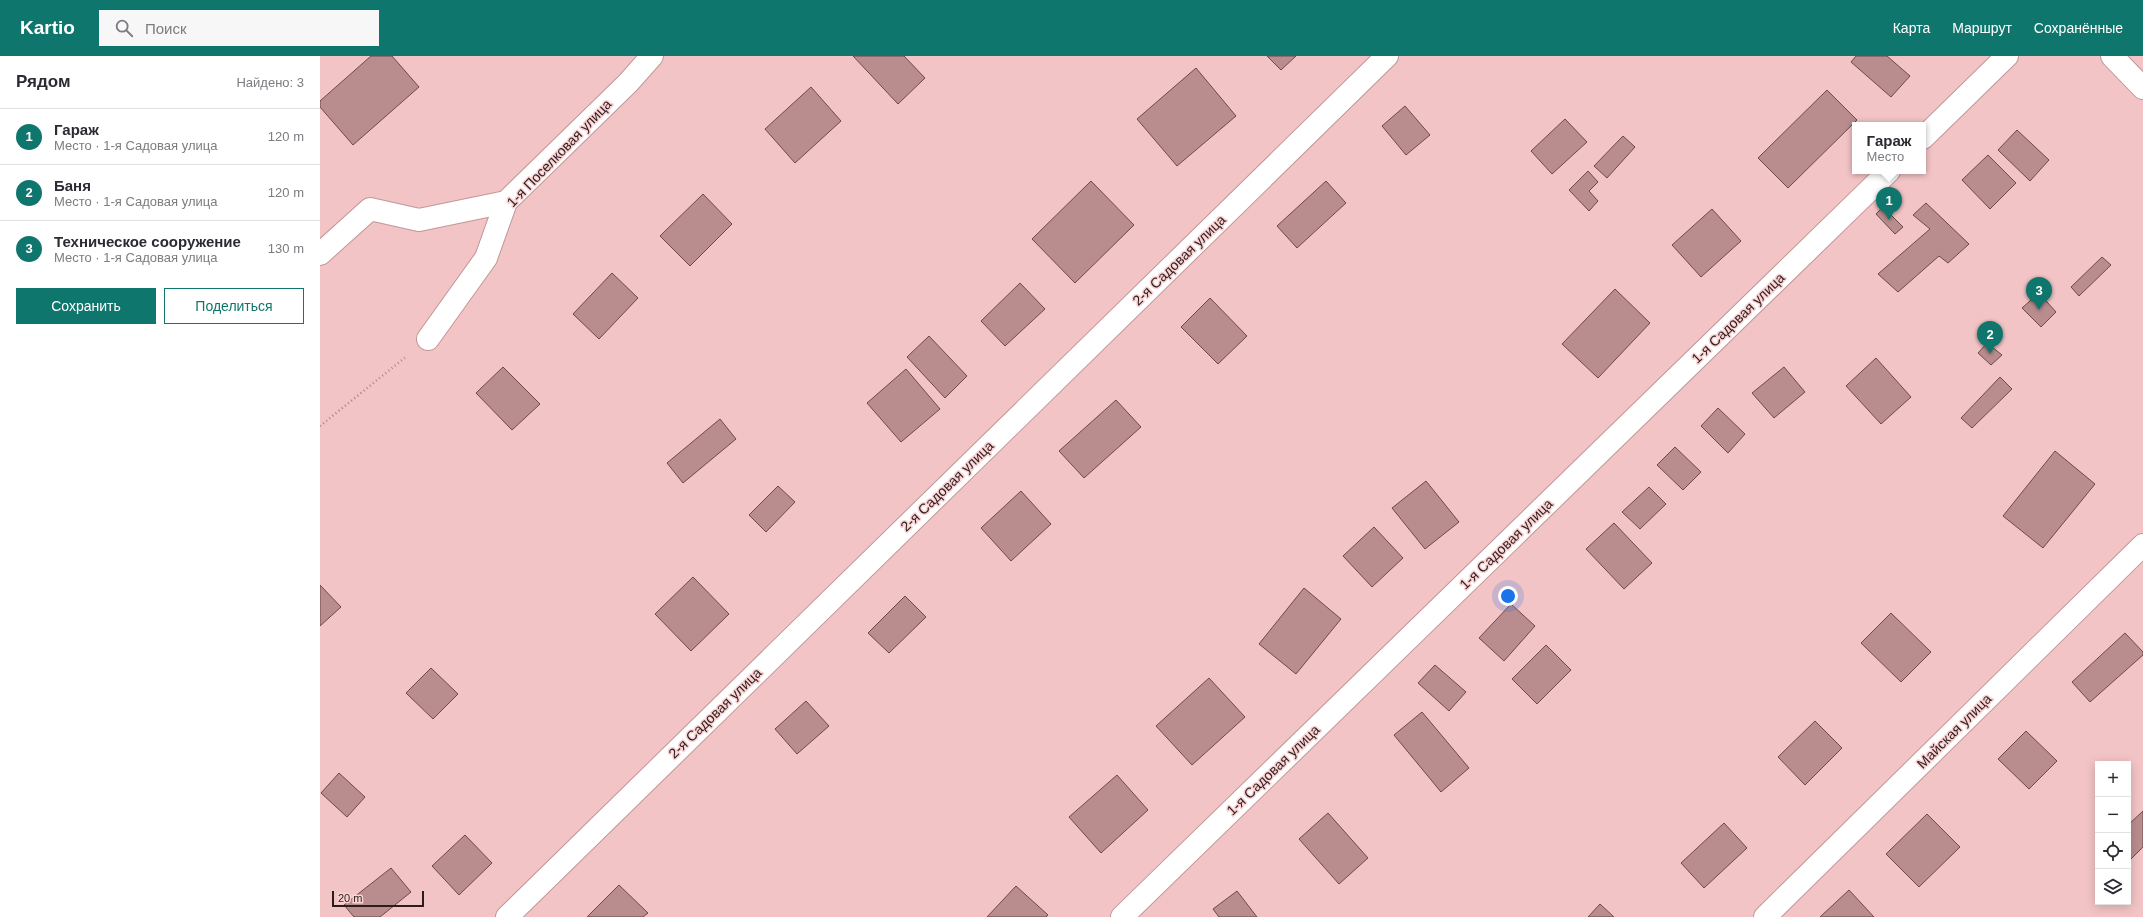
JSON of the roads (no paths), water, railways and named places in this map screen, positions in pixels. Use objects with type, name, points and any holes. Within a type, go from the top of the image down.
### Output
[{"type":"street","name":"1-я Поселковая улица","points":[[428,339],[486,258],[506,202],[628,83],[652,56]]},
{"type":"street","name":"2-я Садовая улица","points":[[507,917],[1387,56]]},
{"type":"street","points":[[1926,135],[2007,56]]},
{"type":"street","points":[[2112,56],[2143,88]]},
{"type":"street","name":"1-я Садовая улица","points":[[1122,917],[1886,174]]},
{"type":"street","points":[[320,254],[370,209],[419,220],[506,202]]},
{"type":"street","name":"Майская улица","points":[[1765,917],[2143,545]]},
{"type":"place","name":"Гараж","points":[[1889,220]]},
{"type":"place","name":"Техническое сооружение","points":[[2039,310]]},
{"type":"place","name":"Баня","points":[[1990,354]]}]
